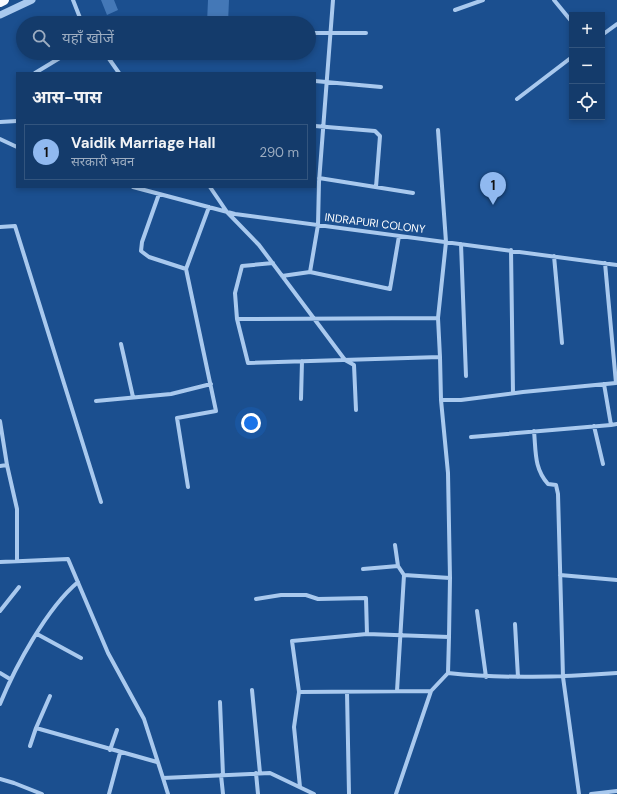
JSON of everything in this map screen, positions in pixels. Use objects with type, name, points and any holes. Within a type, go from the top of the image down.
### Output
[{"type":"highway","points":[[0,2],[4,0]]},
{"type":"street","points":[[0,16],[32,0]]},
{"type":"street","points":[[72,0],[79,16]]},
{"type":"street","points":[[310,272],[318,225],[320,169],[333,0]]},
{"type":"street","points":[[455,10],[483,0]]},
{"type":"street","points":[[554,0],[569,18]]},
{"type":"street","points":[[605,34],[617,24]]},
{"type":"street","points":[[316,33],[366,33]]},
{"type":"street","points":[[517,99],[569,59]]},
{"type":"street","points":[[37,72],[56,60]]},
{"type":"street","points":[[110,60],[118,72]]},
{"type":"street","points":[[316,81],[381,87]]},
{"type":"street","points":[[0,122],[16,122]]},
{"type":"street","points":[[316,126],[375,131],[380,136],[376,187]]},
{"type":"street","points":[[396,794],[431,691],[448,673],[450,578],[448,473],[441,400],[438,318],[446,242],[438,130]]},
{"type":"street","points":[[0,139],[16,147]]},
{"type":"street","points":[[320,178],[413,193]]},
{"type":"street","name":"INDRAPURI COLONY","points":[[137,188],[227,212],[617,265]]},
{"type":"street","points":[[211,188],[227,212],[259,245],[345,360],[354,365],[356,410]]},
{"type":"street","points":[[159,194],[142,242],[141,251],[149,257],[186,269]]},
{"type":"street","points":[[188,487],[178,418],[216,411],[186,269],[209,207]]},
{"type":"street","points":[[0,227],[15,226],[101,502]]},
{"type":"street","points":[[282,276],[310,272],[390,289],[399,236]]},
{"type":"street","points":[[461,244],[466,376]]},
{"type":"street","points":[[511,250],[513,393]]},
{"type":"street","points":[[554,256],[562,343]]},
{"type":"street","points":[[273,263],[242,266],[235,293],[237,319],[248,363],[440,357]]},
{"type":"street","points":[[441,400],[461,400],[513,393],[617,383],[605,263]]},
{"type":"street","points":[[237,319],[438,318]]},
{"type":"street","points":[[121,344],[133,396]]},
{"type":"street","points":[[301,399],[302,362]]},
{"type":"street","points":[[96,401],[133,396],[171,394],[211,384]]},
{"type":"street","points":[[604,384],[611,425]]},
{"type":"street","points":[[0,421],[7,465],[17,509],[17,561]]},
{"type":"street","points":[[471,437],[617,424]]},
{"type":"street","points":[[594,426],[602,464]]},
{"type":"street","points":[[534,431],[537,467],[540,475],[548,484],[556,485],[563,677],[579,794]]},
{"type":"street","points":[[0,466],[7,465]]},
{"type":"street","points":[[395,545],[398,566],[404,575],[397,691]]},
{"type":"street","points":[[0,562],[68,559],[108,653],[144,719],[168,794]]},
{"type":"street","points":[[363,569],[398,566]]},
{"type":"street","points":[[404,575],[450,578]]},
{"type":"street","points":[[560,575],[617,580]]},
{"type":"street","points":[[0,704],[10,679],[37,634],[56,606],[78,582]]},
{"type":"street","points":[[0,611],[19,587]]},
{"type":"street","points":[[256,599],[287,595],[306,595],[318,599],[366,598],[367,634]]},
{"type":"street","points":[[477,611],[486,677]]},
{"type":"street","points":[[515,624],[518,677]]},
{"type":"street","points":[[37,634],[81,658]]},
{"type":"street","points":[[300,787],[294,727],[299,692],[292,640],[367,634],[449,637]]},
{"type":"street","points":[[0,673],[10,679]]},
{"type":"street","points":[[448,673],[486,677],[563,677],[617,673]]},
{"type":"street","points":[[252,690],[258,773],[258,794]]},
{"type":"street","points":[[299,692],[431,691]]},
{"type":"street","points":[[347,692],[349,794]]},
{"type":"street","points":[[30,746],[50,696]]},
{"type":"street","points":[[220,702],[223,794]]},
{"type":"street","points":[[36,728],[120,753],[157,762]]},
{"type":"street","points":[[110,750],[117,730]]},
{"type":"street","points":[[109,794],[120,753]]},
{"type":"street","points":[[163,778],[270,773],[314,794]]},
{"type":"street","points":[[0,780],[14,783],[42,794]]},
{"type":"street","points":[[591,794],[617,791]]},
{"type":"building","points":[[101,0],[114,0],[118,10],[107,15]]},
{"type":"building","points":[[208,0],[229,0],[228,16],[207,16]]},
{"type":"place","name":"Vaidik Marriage Hall","points":[[493,205]]}]
